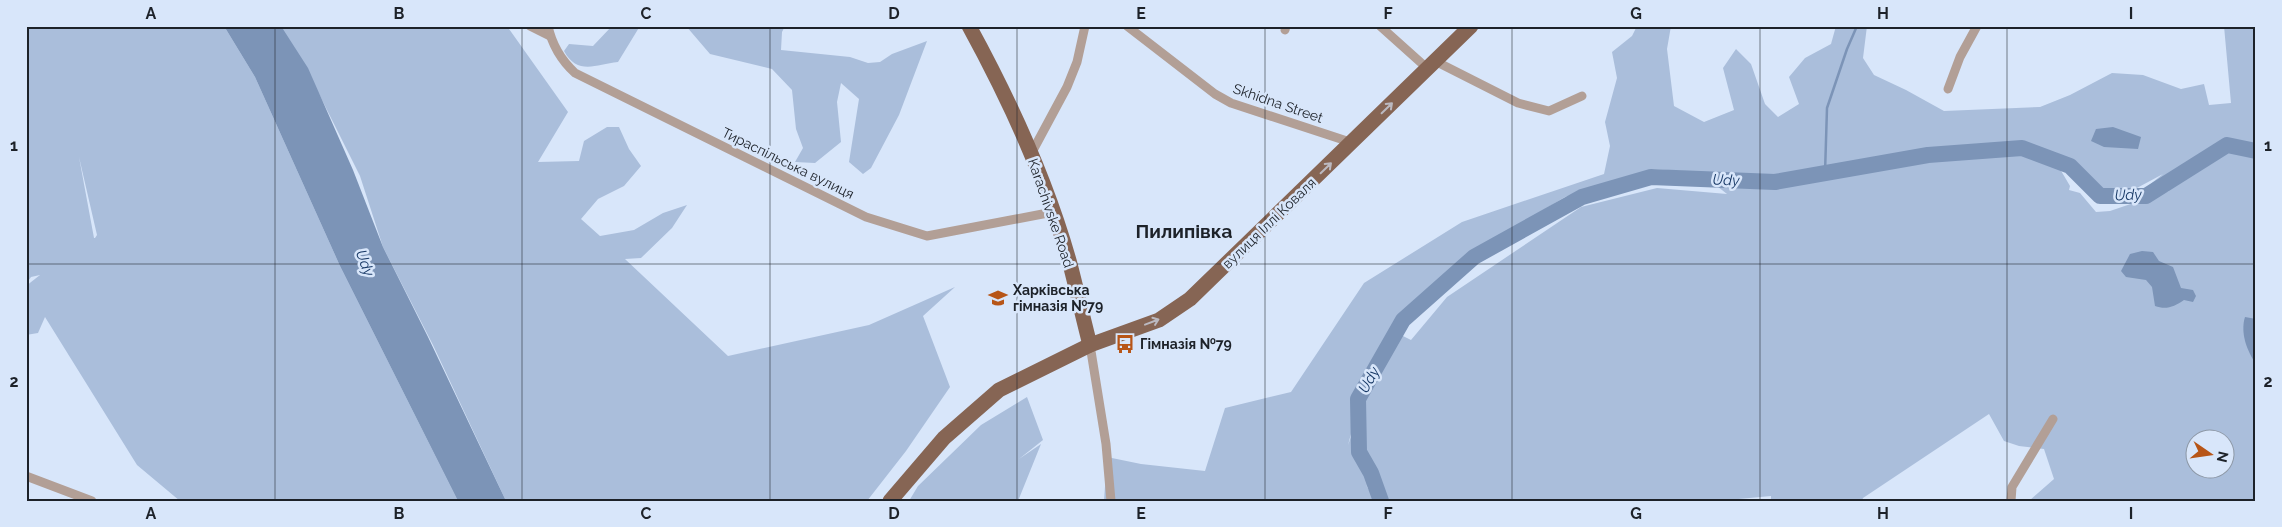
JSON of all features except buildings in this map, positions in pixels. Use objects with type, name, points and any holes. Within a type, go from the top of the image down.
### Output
[{"type":"main road","name":"Karachivske Road","points":[[969,26],[996,76],[1031,154],[1070,262],[1090,345]]},
{"type":"main road","name":"вулиця Іллі Коваля","points":[[890,501],[944,438],[999,390],[1090,345],[1159,320],[1190,299],[1353,143],[1470,26]]},
{"type":"street","points":[[530,26],[550,36]]},
{"type":"street","name":"Тираспільська вулиця","points":[[548,26],[550,36],[564,62],[575,73],[866,217],[927,236],[1053,212]]},
{"type":"street","points":[[1031,154],[1068,87],[1077,62],[1085,26]]},
{"type":"street","name":"Skhidna Street","points":[[1128,26],[1215,94],[1232,103],[1353,143]]},
{"type":"street","points":[[1380,26],[1432,65],[1518,103],[1549,111],[1582,96]]},
{"type":"street","points":[[1948,89],[1960,57],[1977,26]]},
{"type":"street","name":"Karachivske Road","points":[[1090,345],[1106,444],[1111,501]]},
{"type":"street","points":[[2011,501],[2012,486],[2054,419]]},
{"type":"street","points":[[26,476],[92,501]]},
{"type":"shaded area","points":[[26,26],[224,26],[255,77],[340,266],[458,501],[180,501],[137,465],[45,317],[38,333],[26,335],[26,286],[40,275],[31,277],[26,284]],"holes":[[[79,157],[97,235],[94,238]]]},
{"type":"shaded area","points":[[279,26],[507,26],[568,112],[538,162],[579,161],[584,141],[607,127],[619,127],[629,149],[641,166],[624,186],[598,199],[581,219],[600,236],[634,230],[663,213],[687,205],[672,228],[641,258],[625,259],[728,356],[869,325],[955,287],[923,316],[950,387],[906,451],[867,501],[506,501],[433,345],[383,247],[360,176],[320,96]]},
{"type":"shaded area","points":[[612,26],[640,26],[618,62],[587,67],[581,66],[569,58],[564,51],[569,44],[593,46]]},
{"type":"shaded area","points":[[686,26],[785,26],[782,32],[781,50],[850,57],[868,63],[880,62],[892,54],[927,41],[899,115],[871,168],[863,174],[849,162],[859,99],[841,83],[837,102],[841,142],[815,163],[795,162],[803,148],[796,129],[792,90],[772,69],[710,54]]},
{"type":"shaded area","points":[[1637,26],[1671,26],[1667,49],[1674,106],[1704,122],[1734,110],[1723,68],[1736,49],[1751,64],[1765,104],[1778,117],[1799,104],[1789,77],[1805,58],[1831,44],[1836,26],[1867,26],[1863,58],[1874,75],[1944,111],[2040,107],[2070,95],[2112,73],[2143,75],[2181,89],[2204,84],[2209,105],[2231,103],[2224,26],[2256,26],[2256,501],[2029,501],[2054,479],[2044,449],[2019,446],[2004,441],[1989,414],[1863,498],[1862,501],[1771,501],[1771,496],[1717,501],[1379,501],[1366,485],[1376,501],[1104,501],[1107,457],[1141,464],[1205,471],[1225,408],[1291,392],[1364,283],[1462,222],[1604,174],[1610,146],[1605,122],[1617,78],[1612,52],[1632,36]],"holes":[[[2014,145],[2070,166],[2099,189],[2135,189],[2163,174],[2148,186],[2169,191],[2110,211],[2096,212],[2080,193],[2069,190],[2070,186],[2060,169],[2028,156],[2015,154],[1924,160],[1779,184],[1712,182],[1727,194],[1657,188],[1581,207],[1447,297],[1411,340],[1391,330],[1485,245],[1565,197],[1653,169],[1774,177],[1903,156]],[[1390,332],[1348,445],[1370,363]]]},
{"type":"shaded area","points":[[1027,397],[1043,440],[1019,459],[1041,444],[1018,501],[909,501],[918,486],[981,425]]},
{"type":"water","points":[[224,26],[281,26],[308,68],[353,170],[383,247],[506,501],[458,501],[340,266],[255,77]]},
{"type":"water","points":[[2113,127],[2141,137],[2138,149],[2104,147],[2091,141],[2096,129]]},
{"type":"water","points":[[2142,251],[2153,252],[2159,261],[2173,267],[2181,288],[2193,290],[2196,296],[2193,302],[2184,300],[2170,307],[2155,306],[2152,287],[2146,280],[2126,277],[2121,271],[2130,254]]},
{"type":"water","points":[[2245,317],[2256,319],[2256,364],[2245,342],[2243,329]]},
{"type":"waterway","points":[[1825,173],[1827,108],[1857,26]]},
{"type":"waterway","name":"Udy","points":[[1381,501],[1371,473],[1359,452],[1358,399],[1403,320],[1474,257],[1582,197],[1651,177],[1775,182],[1928,155],[2022,148],[2070,166],[2100,196],[2146,196],[2227,145],[2256,151]]},
{"type":"place","name":"Харківська гімназія №79","points":[[998,298]]},
{"type":"place","name":"Гімназія №79","points":[[1125,344]]},
{"type":"district","name":"Пилипівка","points":[[1184,231]]}]
